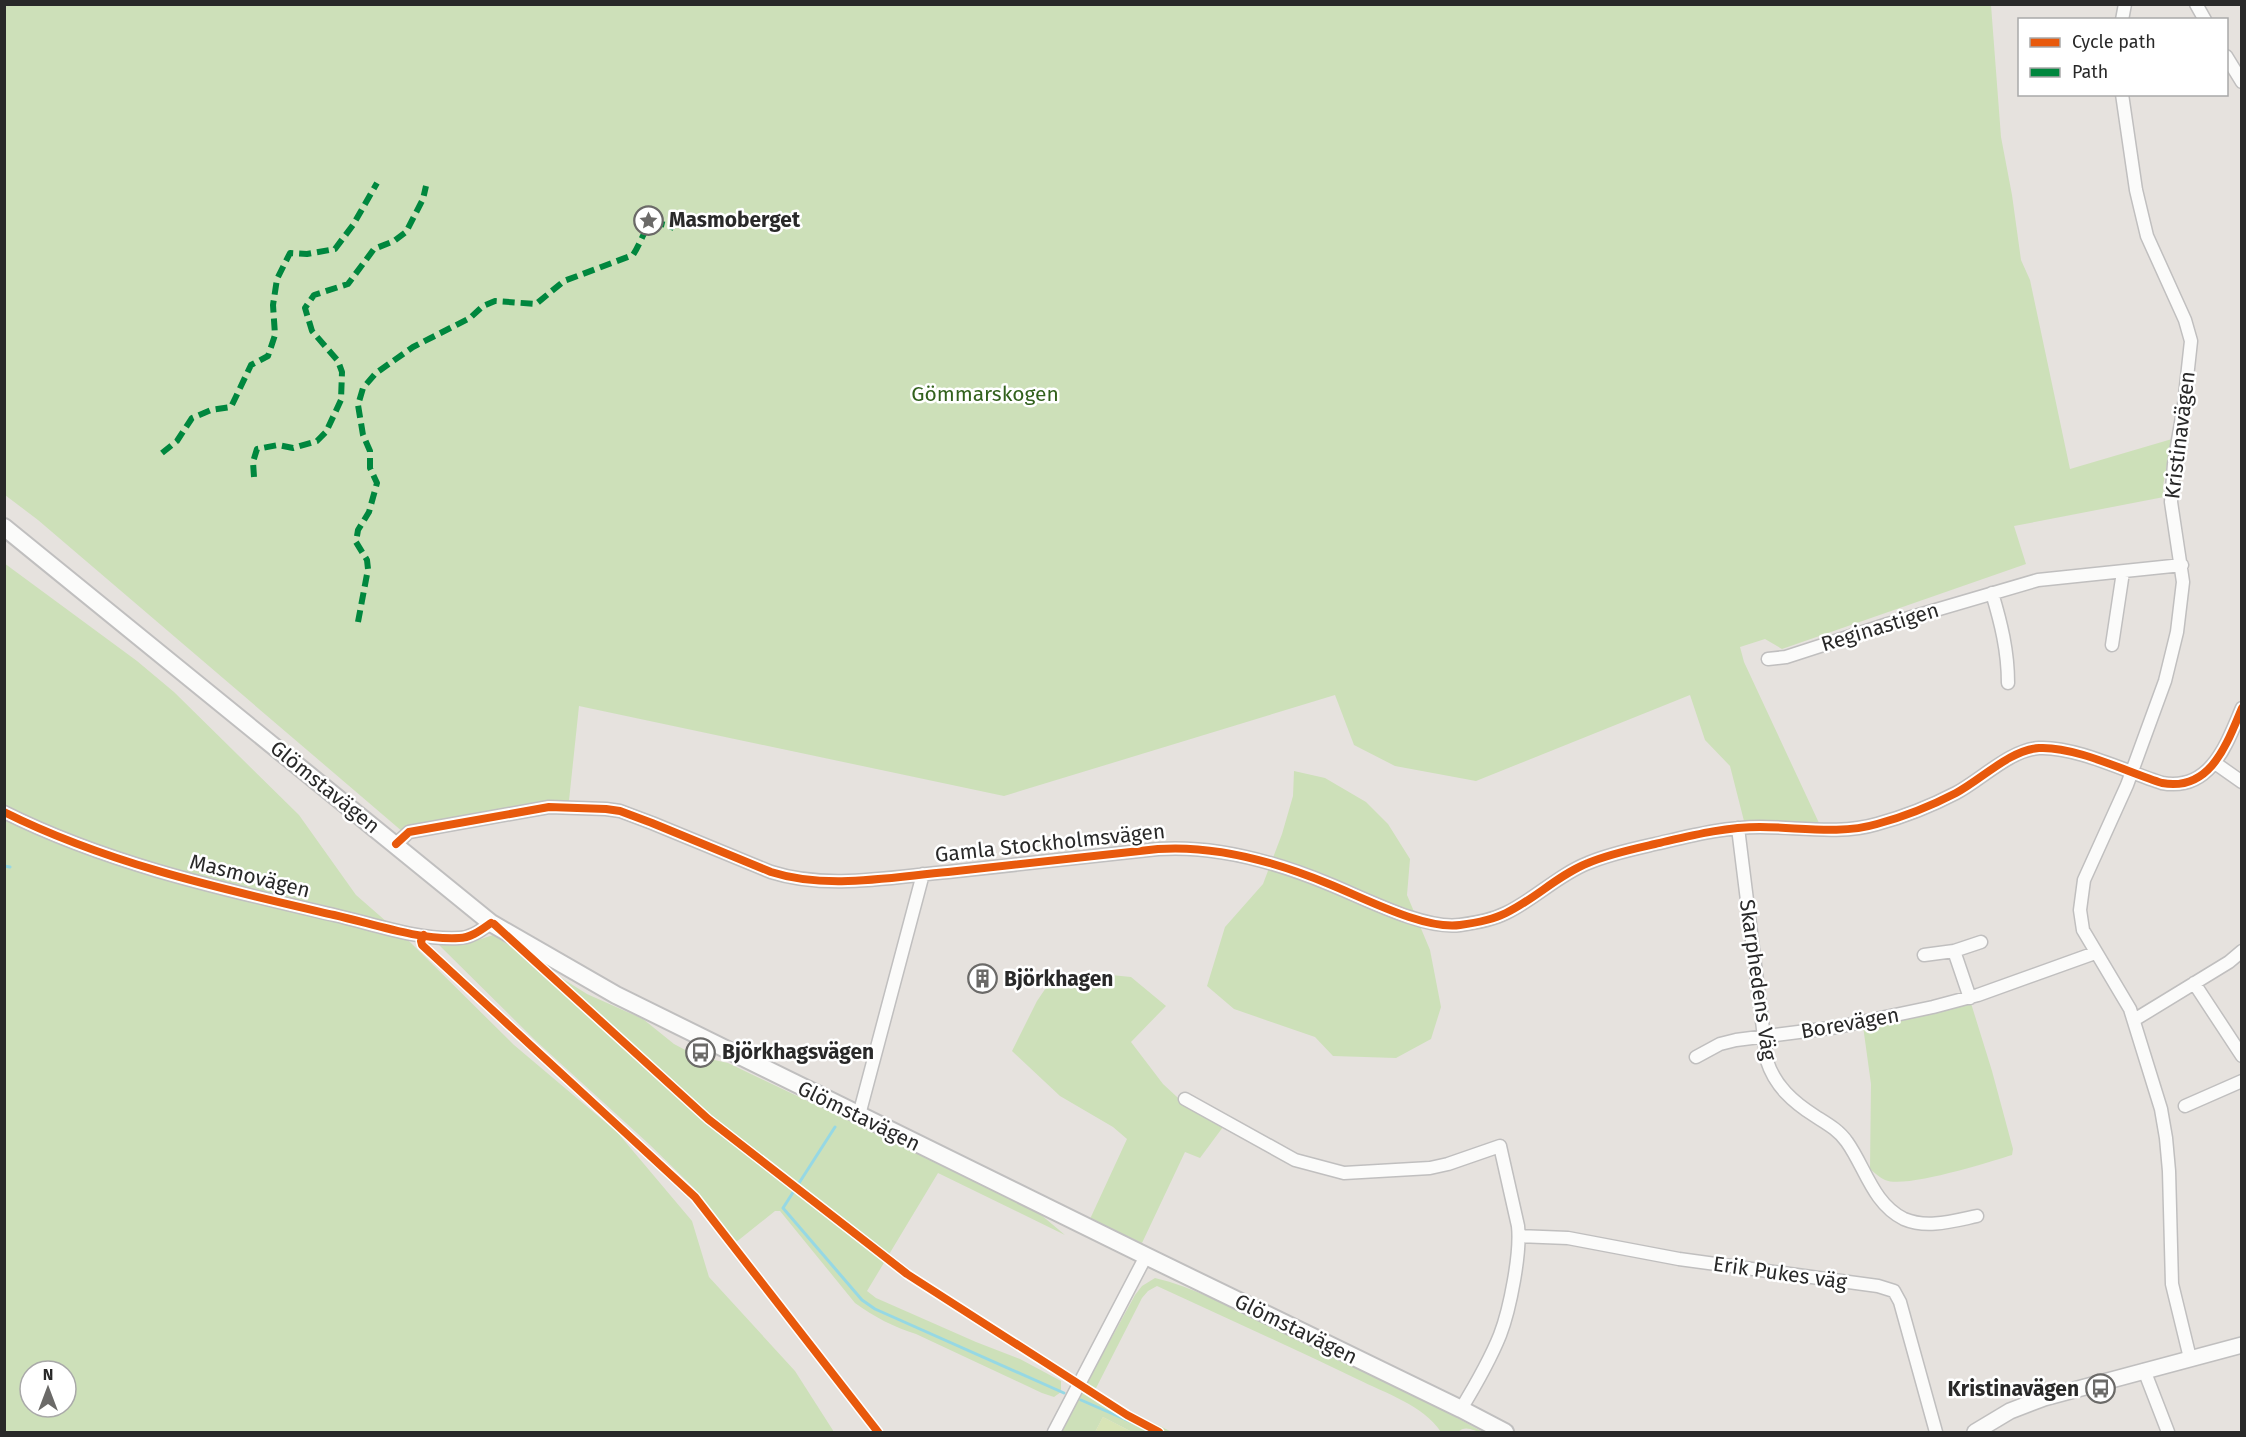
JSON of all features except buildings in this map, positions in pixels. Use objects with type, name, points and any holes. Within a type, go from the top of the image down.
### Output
[{"type":"main road","name":"Glömstavägen","points":[[4,526],[491,923],[616,996],[1505,1432]]},
{"type":"street","points":[[2196,4],[2204,18]]},
{"type":"street","points":[[2228,59],[2241,82]]},
{"type":"street","name":"Kristinavägen","points":[[2122,96],[2136,190],[2147,236],[2185,320],[2191,341],[2171,502],[2183,582],[2171,660],[2132,772],[2093,858],[2082,889],[2080,910],[2083,930],[2095,953],[2117,985],[2134,1020],[2161,1109],[2169,1180],[2172,1284],[2190,1358]]},
{"type":"street","name":"Reginastigen","points":[[1768,659],[1786,657],[2038,580],[2182,565]]},
{"type":"street","points":[[2112,645],[2123,572]]},
{"type":"street","points":[[1992,593],[2003,630],[2008,658],[2008,683]]},
{"type":"street","name":"Gamla Stockholmsvägen","points":[[396,844],[409,832],[549,807],[585,807],[620,812],[792,878],[855,880],[1158,849],[1201,850],[1278,866],[1327,882],[1421,921],[1451,926],[1503,914],[1588,862],[1684,837],[1738,828],[1847,829],[1866,827],[1912,812],[1955,794],[2011,757],[2037,748],[2067,750],[2162,783],[2174,784],[2198,777],[2216,763],[2228,741],[2241,708]]},
{"type":"street","points":[[2216,763],[2241,782]]},
{"type":"street","name":"Masmovägen","points":[[4,812],[48,832],[173,876],[407,932],[460,938],[478,933],[491,923]]},
{"type":"street","name":"Skarphedens Väg","points":[[1738,828],[1767,1061],[1776,1083],[1804,1109],[1842,1136],[1868,1181],[1889,1208],[1906,1219],[1926,1224],[1977,1216]]},
{"type":"street","points":[[859,1115],[924,874]]},
{"type":"street","points":[[1924,955],[1954,951],[1981,942]]},
{"type":"street","points":[[1954,951],[1970,998]]},
{"type":"street","points":[[2134,1020],[2241,951]]},
{"type":"street","name":"Borevägen","points":[[1696,1057],[1720,1044],[1864,1022],[1970,998],[2095,953]]},
{"type":"street","points":[[2194,983],[2241,1056]]},
{"type":"street","points":[[2185,1106],[2241,1081]]},
{"type":"street","points":[[1185,1099],[1294,1160],[1344,1173],[1430,1168],[1500,1146],[1520,1236],[1500,1334],[1461,1409]]},
{"type":"street","name":"Erik Pukes väg","points":[[1520,1236],[1568,1238],[1679,1259],[1878,1286],[1894,1291],[1900,1302],[1936,1432]]},
{"type":"street","points":[[1054,1432],[1146,1256]]},
{"type":"street","points":[[1975,1432],[2022,1406],[2144,1370],[2241,1345]]},
{"type":"street","points":[[2144,1370],[2168,1432]]},
{"type":"green space","name":"Gömmarskogen","points":[[5,4],[1991,5],[2001,137],[2021,260],[2030,280],[2070,469],[2172,439],[2163,486],[2164,497],[2014,526],[2026,564],[1782,649],[1765,639],[1740,647],[1744,662],[1819,823],[1744,821],[1730,766],[1705,740],[1690,695],[1476,781],[1395,766],[1354,745],[1335,695],[1004,796],[579,706],[568,810],[550,811],[410,838],[38,520],[5,495]]},
{"type":"green space","points":[[4,563],[137,661],[174,692],[299,815],[356,895],[411,943],[514,1045],[617,1132],[692,1221],[709,1277],[795,1371],[834,1432],[5,1432]]},
{"type":"green space","points":[[1294,771],[1325,778],[1366,802],[1388,824],[1410,859],[1407,895],[1430,950],[1441,1007],[1431,1039],[1396,1058],[1333,1056],[1315,1037],[1234,1009],[1207,986],[1225,927],[1263,884],[1282,834],[1293,796]]},
{"type":"green space","points":[[493,935],[587,994],[643,1019],[674,1044],[689,1052],[728,1063],[1040,1214],[1065,1235],[938,1173],[867,1291],[876,1298],[1020,1359],[1061,1381],[1061,1392],[1054,1397],[1042,1393],[869,1313],[855,1303],[780,1211],[775,1211],[735,1243],[695,1189],[536,1041],[439,945],[466,944]]},
{"type":"green space","points":[[1091,973],[1131,977],[1166,1006],[1131,1042],[1163,1084],[1190,1109],[1223,1127],[1200,1158],[1185,1152],[1142,1243],[1090,1219],[1127,1139],[1113,1127],[1060,1096],[1012,1051],[1037,1001],[1052,979]]},
{"type":"green space","points":[[1970,1000],[1992,1071],[2013,1149],[2012,1155],[1928,1178],[1895,1182],[1885,1180],[1870,1169],[1871,1084],[1863,1026]]},
{"type":"green space","points":[[1155,1278],[1225,1304],[1348,1362],[1483,1432],[1467,1428],[1458,1432],[1441,1432],[1424,1414],[1403,1401],[1157,1286],[1142,1298],[1093,1394],[1172,1432],[1132,1432],[1103,1417],[1095,1432],[1060,1432],[1135,1295],[1142,1286]]},
{"type":"green space","points":[[1103,1417],[1132,1432],[1095,1432]]},
{"type":"waterway","points":[[4,866],[10,867]]},
{"type":"waterway","points":[[835,1127],[783,1208],[862,1300],[875,1309],[1064,1393]]},
{"type":"waterway","points":[[1081,1400],[1154,1432]]},
{"type":"marked path","points":[[162,453],[177,441],[192,418],[211,410],[231,407],[251,365],[268,356],[275,335],[273,305],[277,279],[290,253],[307,254],[335,249],[353,225],[377,183]]},
{"type":"marked path","points":[[254,477],[253,462],[257,449],[278,445],[293,448],[317,441],[326,432],[341,400],[342,372],[338,361],[312,331],[305,308],[314,295],[348,284],[374,249],[394,241],[406,232],[423,199],[426,186]]},
{"type":"marked path","points":[[358,622],[368,569],[367,560],[356,542],[358,530],[369,512],[377,483],[370,468],[370,451],[363,435],[358,405],[363,388],[376,373],[413,347],[470,318],[483,306],[495,301],[536,304],[564,281],[633,255],[647,229],[651,226],[657,224],[674,228]]},
{"type":"cycle path","points":[[396,844],[409,832],[549,807],[620,811],[771,872],[814,880],[882,879],[1180,848],[1223,853],[1267,862],[1329,884],[1412,918],[1429,923],[1460,925],[1501,915],[1577,868],[1630,850],[1720,830],[1760,827],[1848,829],[1907,815],[1956,793],[2007,759],[2028,750],[2053,748],[2068,751],[2162,783],[2179,784],[2193,780],[2215,762],[2242,708]]},
{"type":"cycle path","points":[[4,812],[43,830],[125,861],[208,885],[396,931],[427,937],[463,938],[480,931],[491,923]]},
{"type":"cycle path","points":[[494,924],[708,1119],[907,1274],[1127,1415],[1159,1432]]},
{"type":"cycle path","points":[[424,935],[422,945],[695,1197],[878,1432]]},
{"type":"place","name":"Masmoberget","points":[[648,220]]},
{"type":"place","name":"Björkhagen","points":[[983,979]]},
{"type":"place","name":"Björkhagsvägen","points":[[701,1052]]},
{"type":"place","name":"Kristinavägen","points":[[2100,1389]]}]
